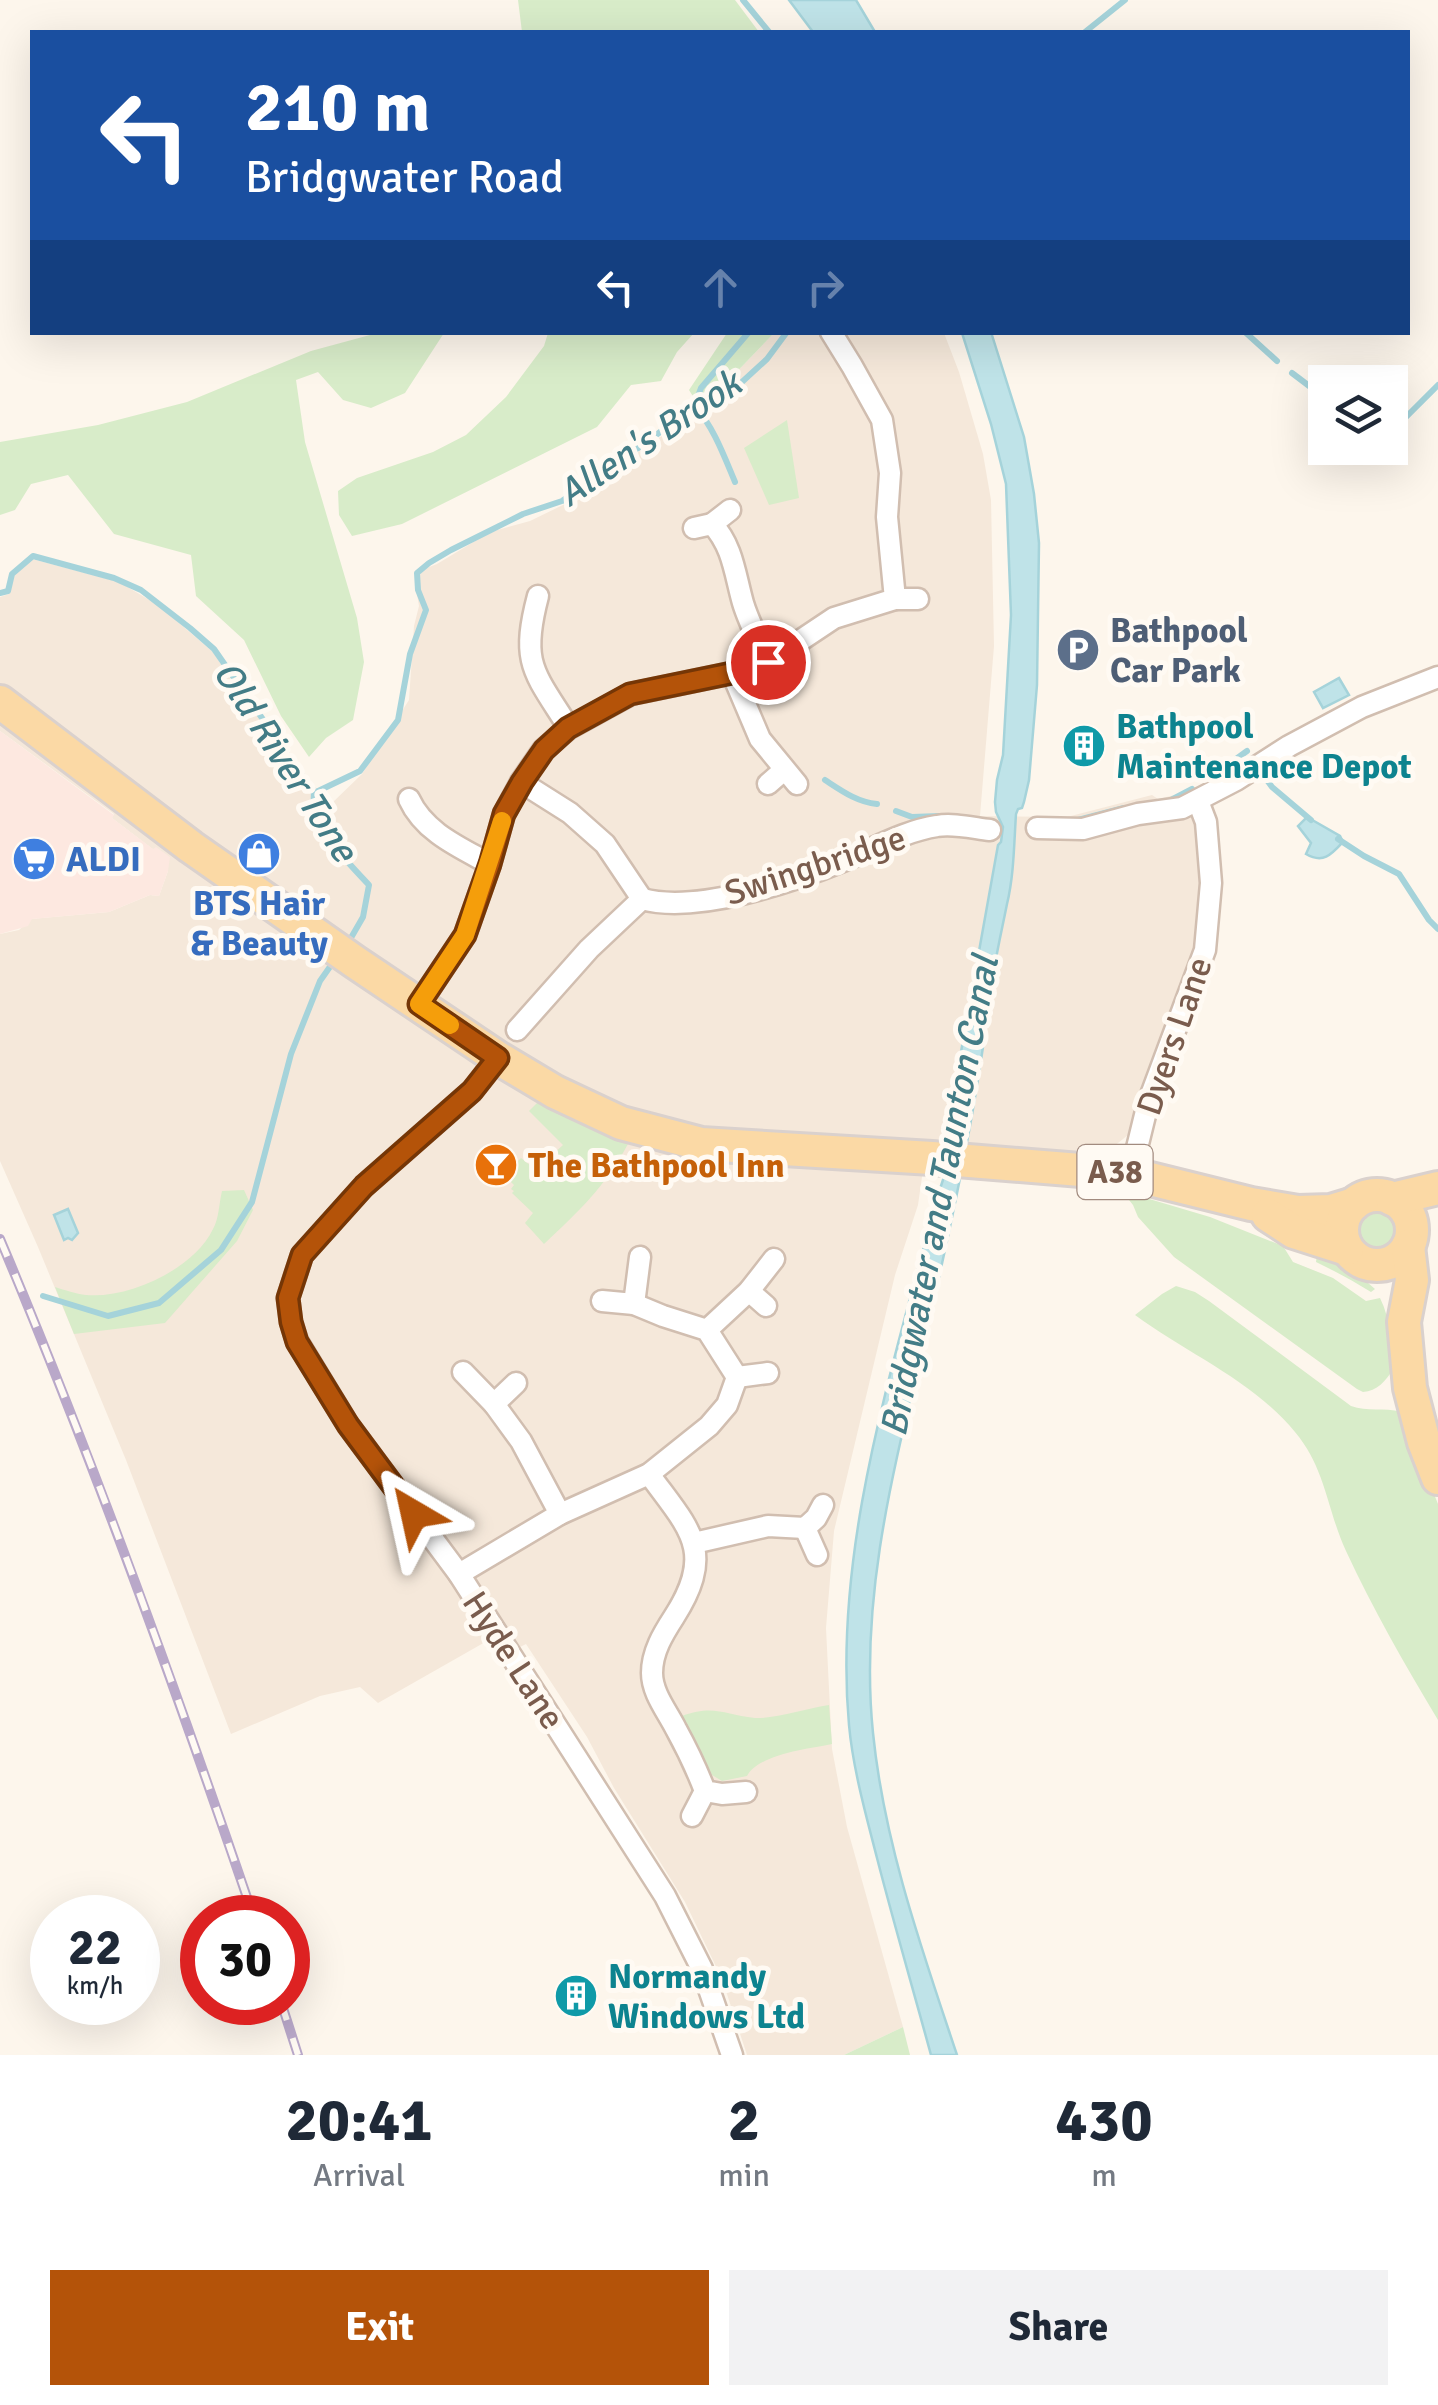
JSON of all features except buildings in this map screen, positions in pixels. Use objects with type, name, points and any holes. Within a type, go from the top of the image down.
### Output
[{"type":"main road","name":"A38","points":[[0,702],[190,847],[498,1058],[591,1110],[653,1133],[720,1146],[1130,1174],[1298,1212],[1330,1210],[1368,1196],[1392,1199]]},
{"type":"main road","points":[[1392,1199],[1438,1188]]},
{"type":"main road","points":[[1392,1199],[1408,1215],[1412,1280],[1404,1322],[1410,1388],[1438,1478]]},
{"type":"main road","name":"A38","points":[[1251,1204],[1294,1232],[1357,1256]]},
{"type":"main road","points":[[1354,1204],[1348,1210],[1342,1234],[1357,1256],[1380,1278],[1404,1322]]},
{"type":"main road","points":[[1357,1256],[1375,1265],[1398,1258],[1438,1214]]},
{"type":"street","points":[[840,336],[882,420],[890,473],[886,517],[896,599]]},
{"type":"street","points":[[730,510],[702,526],[721,534],[734,563],[744,607],[768,662]]},
{"type":"street","points":[[538,596],[523,617],[529,657],[568,728]]},
{"type":"street","points":[[419,1004],[465,935],[504,814],[544,750],[568,728],[630,694],[768,662],[834,618],[896,599],[918,599]]},
{"type":"street","points":[[732,673],[760,739],[783,779]]},
{"type":"street","points":[[1037,828],[1082,829],[1138,814],[1182,808],[1362,708],[1438,678]]},
{"type":"street","points":[[518,1030],[589,949],[642,899],[605,844],[570,813],[522,782]]},
{"type":"street","name":"Dyers Lane","points":[[1136,1152],[1148,1103],[1206,948],[1211,883],[1206,822],[1198,801]]},
{"type":"street","points":[[409,814],[490,864]]},
{"type":"street","name":"Swingbridge","points":[[642,899],[660,904],[735,896],[807,874],[938,825],[990,830]]},
{"type":"street","name":"Hyde Lane","points":[[498,1058],[472,1091],[364,1186],[302,1255],[288,1298],[291,1322],[297,1342],[348,1425],[458,1574],[665,1896],[702,1969],[732,2055]]},
{"type":"street","points":[[634,1304],[640,1258]]},
{"type":"street","points":[[706,1330],[749,1290],[774,1259]]},
{"type":"street","points":[[749,1290],[766,1306]]},
{"type":"street","points":[[602,1300],[634,1304],[706,1330],[737,1377]]},
{"type":"street","points":[[464,1372],[521,1441],[560,1514]]},
{"type":"street","points":[[737,1377],[768,1373]]},
{"type":"street","points":[[458,1574],[560,1514],[649,1474],[709,1426],[726,1405],[737,1377]]},
{"type":"street","points":[[494,1404],[516,1383]]},
{"type":"street","points":[[649,1474],[681,1516],[694,1543],[696,1560],[684,1601],[658,1643],[652,1675],[654,1690],[706,1792]]},
{"type":"street","points":[[694,1543],[768,1526],[805,1528],[823,1505]]},
{"type":"street","points":[[805,1528],[817,1555]]},
{"type":"street","points":[[706,1792],[746,1792]]},
{"type":"street","points":[[692,1816],[706,1792]]},
{"type":"shaded area","points":[[772,335],[945,335],[983,454],[991,500],[994,646],[980,816],[1067,817],[1152,795],[1158,799],[1179,794],[1201,823],[1204,865],[1197,939],[1173,1002],[1140,1114],[1128,1135],[1108,1151],[1099,1153],[926,1149],[918,1205],[895,1275],[834,1531],[826,1628],[832,1749],[847,1827],[903,2027],[844,2055],[747,2055],[722,1979],[685,1902],[587,1737],[526,1644],[498,1658],[487,1641],[378,1703],[360,1687],[320,1696],[231,1734],[126,1460],[0,1161],[0,934],[19,930],[31,919],[109,912],[150,895],[159,896],[168,871],[154,850],[112,818],[114,814],[0,731],[0,597],[9,594],[13,576],[32,559],[119,582],[158,605],[213,652],[310,782],[332,803],[362,774],[409,700],[419,606],[415,582],[424,569],[490,532],[530,521],[567,503],[588,482],[701,409]]},
{"type":"shaded area","points":[[0,731],[114,815],[112,818],[153,849],[156,847],[170,857],[159,896],[150,895],[109,912],[32,919],[28,926],[0,934]]},
{"type":"green space","points":[[518,0],[735,0],[758,30],[522,30]]},
{"type":"green space","points":[[370,335],[443,335],[405,393],[371,408],[343,400],[318,372],[296,380],[305,442],[357,618],[364,662],[353,720],[326,738],[309,757],[281,716],[244,640],[196,596],[191,555],[114,534],[68,475],[31,484],[15,510],[0,515],[0,442],[98,425],[187,402],[311,351]]},
{"type":"green space","points":[[547,335],[692,335],[677,352],[661,381],[631,385],[597,427],[402,524],[352,536],[339,515],[338,491],[357,478],[433,452],[466,435],[506,397],[544,346]]},
{"type":"green space","points":[[726,335],[772,335],[701,409],[689,390]]},
{"type":"green space","points":[[787,420],[799,498],[769,505],[744,448]]},
{"type":"green space","points":[[540,1100],[628,1144],[600,1186],[544,1244],[525,1223],[533,1213],[512,1193],[514,1185],[509,1180],[515,1171],[512,1167],[521,1158],[536,1170],[563,1145],[529,1111]]},
{"type":"green space","points":[[244,1190],[253,1210],[237,1241],[165,1323],[74,1334],[55,1287],[103,1295],[140,1286],[176,1269],[204,1243],[215,1225],[222,1191]]},
{"type":"green space","points":[[1125,1195],[1210,1217],[1283,1246],[1293,1262],[1333,1278],[1366,1301],[1380,1298],[1390,1332],[1393,1369],[1373,1390],[1357,1389],[1174,1257],[1138,1217]]},
{"type":"green space","points":[[1377,1206],[1393,1213],[1400,1229],[1393,1245],[1377,1252],[1361,1245],[1354,1229],[1361,1213]]},
{"type":"green space","points":[[1317,1254],[1353,1270],[1375,1289],[1371,1292],[1316,1262]]},
{"type":"green space","points":[[1176,1286],[1209,1301],[1351,1406],[1401,1412],[1438,1504],[1438,1720],[1356,1573],[1313,1460],[1295,1432],[1239,1382],[1135,1315]]},
{"type":"green space","points":[[829,1705],[832,1744],[773,1758],[747,1776],[722,1781],[712,1775],[682,1716],[711,1711],[763,1718]]},
{"type":"green space","points":[[903,2027],[910,2055],[844,2055]]},
{"type":"water","points":[[789,0],[856,0],[874,30],[812,30]]},
{"type":"water","name":"Bridgwater and Taunton Canal","points":[[963,335],[992,335],[1024,437],[1039,543],[1037,685],[1029,780],[1022,808],[1016,814],[1011,882],[980,1065],[939,1277],[899,1446],[872,1617],[870,1675],[878,1774],[906,1896],[957,2055],[931,2055],[857,1775],[849,1725],[846,1659],[858,1527],[870,1462],[951,1151],[954,1091],[1003,827],[995,802],[1003,755],[1011,615],[1006,484]]},
{"type":"water","points":[[1339,678],[1349,695],[1323,708],[1314,692]]},
{"type":"water","points":[[1307,817],[1340,836],[1343,842],[1326,857],[1306,854],[1311,843],[1298,826]]},
{"type":"water","points":[[68,1209],[78,1233],[72,1240],[64,1240],[54,1215]]},
{"type":"waterway","points":[[743,0],[767,30]]},
{"type":"waterway","name":"Allen's Brook","points":[[1088,30],[1125,0]]},
{"type":"waterway","points":[[694,407],[701,388],[746,335]]},
{"type":"waterway","name":"Allen's Brook","points":[[314,793],[360,771],[398,720],[410,654],[426,610],[418,590],[417,573],[451,550],[523,514],[562,501],[598,469],[640,447],[695,406],[730,393],[767,359],[785,335]]},
{"type":"waterway","points":[[1248,335],[1277,361]]},
{"type":"waterway","points":[[1292,373],[1308,385]]},
{"type":"waterway","points":[[1408,415],[1438,385]]},
{"type":"waterway","points":[[695,406],[713,433],[735,482]]},
{"type":"waterway","name":"Old River Tone","points":[[0,593],[8,591],[12,574],[33,556],[114,578],[141,590],[214,649],[314,793],[314,806],[324,831],[369,885],[363,917],[348,943]]},
{"type":"waterway","points":[[1225,767],[1247,751]]},
{"type":"waterway","points":[[1264,776],[1311,820]]},
{"type":"waterway","points":[[825,780],[856,798],[877,804]]},
{"type":"waterway","points":[[1171,800],[1192,789]]},
{"type":"waterway","points":[[1078,820],[1124,808]]},
{"type":"waterway","points":[[896,811],[912,817],[940,816]]},
{"type":"waterway","points":[[1338,839],[1399,874],[1438,929]]},
{"type":"waterway","name":"Old River Tone","points":[[43,1296],[108,1316],[159,1303],[221,1250],[252,1202],[291,1054],[320,981],[334,961]]},
{"type":"railway","points":[[0,1239],[133,1576],[246,1895]]},
{"type":"railway","points":[[288,2025],[298,2055]]},
{"type":"slow traffic","points":[[450,1025],[419,1004],[465,935],[502,821]]},
{"type":"place","name":"Bathpool Car Park","points":[[1078,650]]},
{"type":"place","name":"Bathpool Maintenance Depot","points":[[1084,746]]},
{"type":"place","name":"BTS Hair & Beauty","points":[[259,854]]},
{"type":"place","name":"ALDI","points":[[34,859]]},
{"type":"place","name":"The Bathpool Inn","points":[[496,1165]]},
{"type":"place","name":"Normandy Windows Ltd","points":[[576,1996]]},
{"type":"route","points":[[414,1514],[348,1425],[297,1342],[288,1298],[302,1255],[364,1186],[472,1091],[498,1058],[419,1004],[465,935],[504,814],[544,750],[568,728],[630,694],[768,662]]}]
